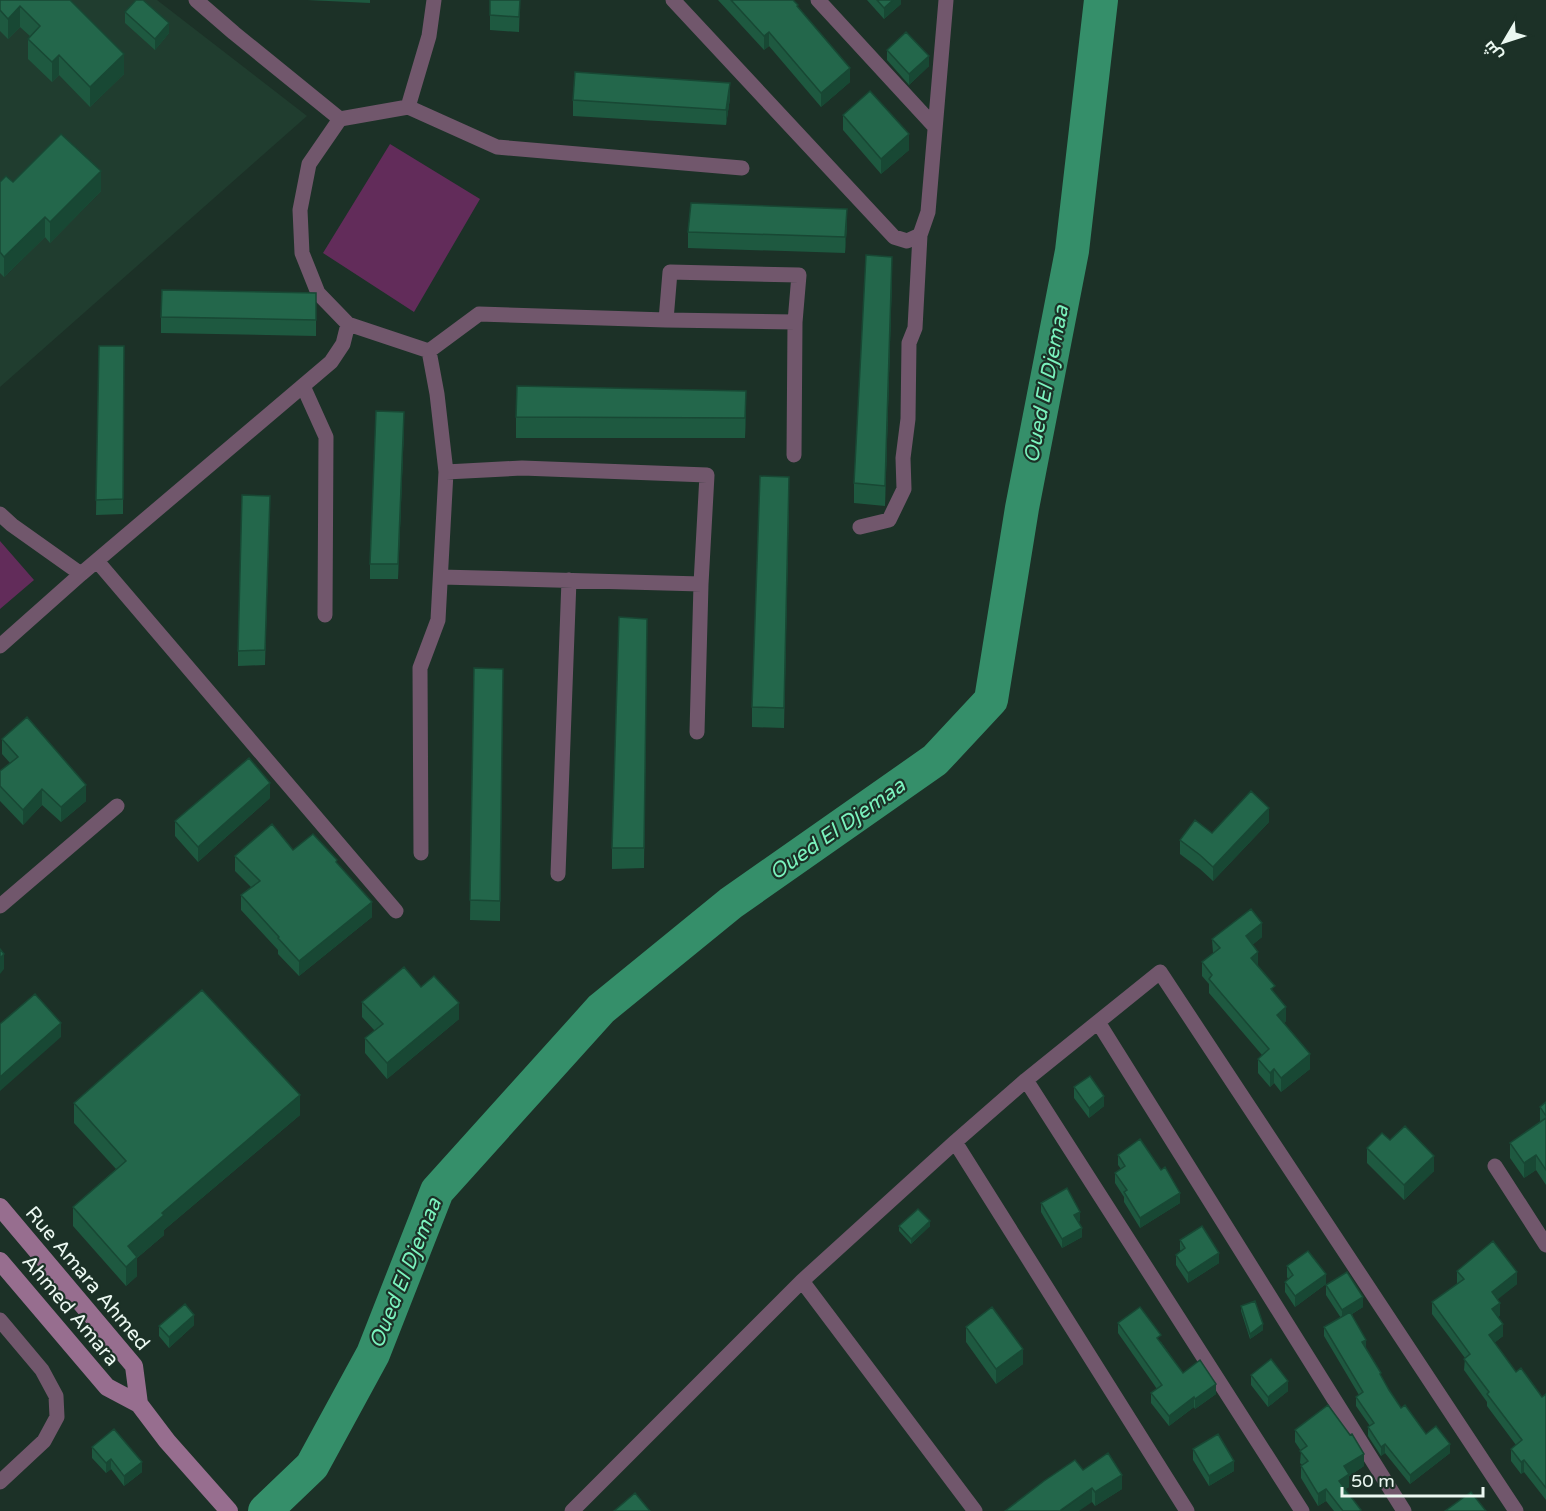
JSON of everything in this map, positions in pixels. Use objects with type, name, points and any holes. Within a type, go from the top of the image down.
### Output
[{"type":"street","points":[[196,0],[340,119]]},
{"type":"street","points":[[408,106],[429,36],[434,0]]},
{"type":"street","points":[[673,0],[894,237],[908,241],[920,235]]},
{"type":"street","points":[[818,0],[935,127]]},
{"type":"street","points":[[860,527],[889,520],[904,489],[903,458],[908,419],[909,343],[915,328],[920,235],[928,212],[946,0]]},
{"type":"street","points":[[429,351],[348,324],[318,293],[302,253],[300,210],[309,164],[340,119],[408,106],[497,147],[742,168]]},
{"type":"street","points":[[666,320],[670,272],[799,275],[795,322],[794,455]]},
{"type":"street","points":[[429,351],[479,314],[795,322]]},
{"type":"street","points":[[0,646],[81,574],[331,362],[343,344],[348,324]]},
{"type":"street","points":[[421,854],[420,668],[438,620],[446,472],[437,394],[429,351]]},
{"type":"street","points":[[303,386],[326,437],[325,615]]},
{"type":"street","points":[[446,472],[522,468],[707,475],[697,732]]},
{"type":"street","points":[[0,514],[81,574]]},
{"type":"street","points":[[97,561],[396,911]]},
{"type":"street","points":[[441,577],[701,584]]},
{"type":"street","points":[[558,874],[569,579]]},
{"type":"street","points":[[0,906],[117,806]]},
{"type":"street","points":[[572,1511],[802,1281],[1026,1080],[1160,972],[1515,1511]]},
{"type":"street","points":[[1098,1022],[1404,1511]]},
{"type":"street","points":[[1026,1080],[1302,1511]]},
{"type":"street","points":[[955,1142],[1187,1511]]},
{"type":"street","points":[[1495,1166],[1546,1245]]},
{"type":"street","name":"Rue Amara Ahmed","points":[[0,1207],[134,1366],[139,1404],[167,1441],[229,1511]]},
{"type":"street","name":"Ahmed Amara","points":[[0,1261],[107,1388],[139,1404]]},
{"type":"street","points":[[802,1281],[975,1511]]},
{"type":"street","points":[[0,1320],[42,1370],[56,1396],[57,1418],[44,1441],[0,1482]]},
{"type":"shaded area","points":[[0,0],[157,0],[307,116],[0,387]]},
{"type":"shaded area","points":[[390,144],[480,199],[414,312],[323,253]]},
{"type":"shaded area","points":[[0,541],[34,580],[0,609]]},
{"type":"building","points":[[0,0],[70,0],[124,54],[90,87],[59,55],[52,62],[28,39],[40,26],[20,6],[8,19],[0,10]]},
{"type":"building","points":[[136,0],[143,0],[169,23],[155,39],[125,12]]},
{"type":"building","points":[[490,0],[520,0],[519,17],[490,15]]},
{"type":"building","points":[[731,0],[793,0],[850,68],[821,93],[769,32],[764,36]]},
{"type":"building","points":[[877,0],[893,0],[884,8]]},
{"type":"building","points":[[906,32],[929,56],[909,74],[887,50]]},
{"type":"building","points":[[575,72],[730,83],[726,110],[573,100]]},
{"type":"building","points":[[870,91],[909,134],[881,159],[843,115]]},
{"type":"building","points":[[61,134],[101,171],[50,222],[45,217],[4,257],[0,252],[0,182],[6,176],[13,182]]},
{"type":"building","points":[[691,203],[847,209],[845,237],[688,232]]},
{"type":"building","points":[[866,255],[892,257],[885,486],[854,483]]},
{"type":"building","points":[[162,290],[316,293],[316,320],[161,317]]},
{"type":"building","points":[[99,346],[124,346],[123,499],[96,500]]},
{"type":"building","points":[[517,386],[746,391],[745,418],[516,417]]},
{"type":"building","points":[[376,411],[404,412],[398,564],[370,564]]},
{"type":"building","points":[[760,476],[789,477],[784,708],[752,707]]},
{"type":"building","points":[[242,495],[270,496],[265,650],[238,651]]},
{"type":"building","points":[[619,617],[647,619],[644,848],[612,848]]},
{"type":"building","points":[[474,668],[503,669],[500,901],[470,900]]},
{"type":"building","points":[[27,717],[86,785],[61,807],[42,789],[23,810],[0,786],[0,771],[18,757],[2,739]]},
{"type":"building","points":[[249,758],[270,783],[198,847],[175,821]]},
{"type":"building","points":[[1251,791],[1269,808],[1213,867],[1180,840],[1195,820],[1212,833]]},
{"type":"building","points":[[272,824],[293,850],[313,834],[372,902],[299,961],[241,895],[260,881],[235,856]]},
{"type":"building","points":[[1251,909],[1262,923],[1246,936],[1258,952],[1251,958],[1275,986],[1271,989],[1286,1007],[1277,1015],[1310,1054],[1281,1078],[1274,1069],[1270,1073],[1258,1059],[1269,1049],[1209,979],[1212,975],[1202,962],[1220,948],[1212,939]]},
{"type":"building","points":[[404,967],[421,987],[434,976],[459,1003],[387,1063],[365,1038],[383,1024],[362,1002]]},
{"type":"building","points":[[202,990],[300,1095],[162,1213],[164,1215],[128,1246],[137,1257],[126,1267],[73,1207],[126,1161],[74,1103]]},
{"type":"building","points":[[35,994],[61,1023],[0,1077],[0,1024]]},
{"type":"building","points":[[1090,1076],[1104,1096],[1089,1108],[1074,1087]]},
{"type":"building","points":[[1546,1102],[1546,1116],[1540,1107]]},
{"type":"building","points":[[1546,1118],[1546,1170],[1536,1155],[1524,1163],[1510,1143]]},
{"type":"building","points":[[1405,1126],[1434,1156],[1404,1185],[1367,1148],[1382,1133],[1390,1140]]},
{"type":"building","points":[[1140,1139],[1161,1170],[1165,1167],[1180,1193],[1140,1218],[1124,1192],[1127,1190],[1115,1173],[1125,1166],[1118,1155]]},
{"type":"building","points":[[1067,1188],[1080,1212],[1074,1215],[1082,1228],[1062,1239],[1041,1203]]},
{"type":"building","points":[[918,1209],[930,1221],[911,1239],[899,1226]]},
{"type":"building","points":[[1202,1226],[1219,1253],[1188,1273],[1176,1255],[1185,1248],[1180,1240]]},
{"type":"building","points":[[1493,1241],[1517,1272],[1492,1292],[1500,1303],[1492,1309],[1503,1324],[1489,1335],[1516,1372],[1521,1368],[1542,1397],[1546,1394],[1546,1488],[1524,1460],[1521,1462],[1511,1449],[1522,1440],[1464,1359],[1470,1354],[1432,1302],[1464,1279],[1457,1271]]},
{"type":"building","points":[[1308,1251],[1326,1274],[1295,1296],[1285,1282],[1293,1275],[1287,1266]]},
{"type":"building","points":[[1347,1272],[1363,1297],[1342,1310],[1326,1285]]},
{"type":"building","points":[[1255,1301],[1263,1324],[1250,1334],[1241,1306]]},
{"type":"building","points":[[185,1304],[194,1315],[169,1337],[159,1326]]},
{"type":"building","points":[[992,1307],[1023,1349],[996,1369],[966,1327]]},
{"type":"building","points":[[1140,1307],[1161,1335],[1157,1338],[1183,1373],[1200,1360],[1216,1384],[1169,1416],[1151,1393],[1162,1385],[1118,1323]]},
{"type":"building","points":[[1350,1312],[1366,1340],[1362,1342],[1401,1408],[1405,1405],[1426,1434],[1436,1426],[1450,1444],[1410,1475],[1385,1444],[1381,1447],[1368,1427],[1374,1423],[1356,1397],[1363,1392],[1324,1327]]},
{"type":"building","points":[[1271,1359],[1288,1381],[1268,1397],[1251,1375]]},
{"type":"building","points":[[1328,1405],[1350,1435],[1352,1434],[1364,1454],[1344,1466],[1349,1474],[1339,1481],[1361,1510],[1359,1511],[1343,1511],[1326,1489],[1318,1494],[1301,1466],[1308,1461],[1300,1451],[1307,1446],[1295,1430]]},
{"type":"building","points":[[114,1429],[142,1462],[124,1476],[111,1459],[106,1463],[92,1447]]},
{"type":"building","points":[[1218,1434],[1234,1461],[1209,1476],[1193,1449]]},
{"type":"building","points":[[1108,1453],[1122,1475],[1095,1492],[1092,1488],[1061,1511],[1005,1511],[1075,1460],[1083,1470]]},
{"type":"building","points":[[1471,1492],[1486,1511],[1445,1511]]},
{"type":"building","points":[[635,1493],[650,1511],[614,1511]]},
{"type":"waterway","name":"Oued El Djemaa","points":[[265,1511],[312,1466],[373,1354],[437,1191],[601,1009],[731,903],[935,760],[991,700],[1022,508],[1072,251],[1101,0]]}]
